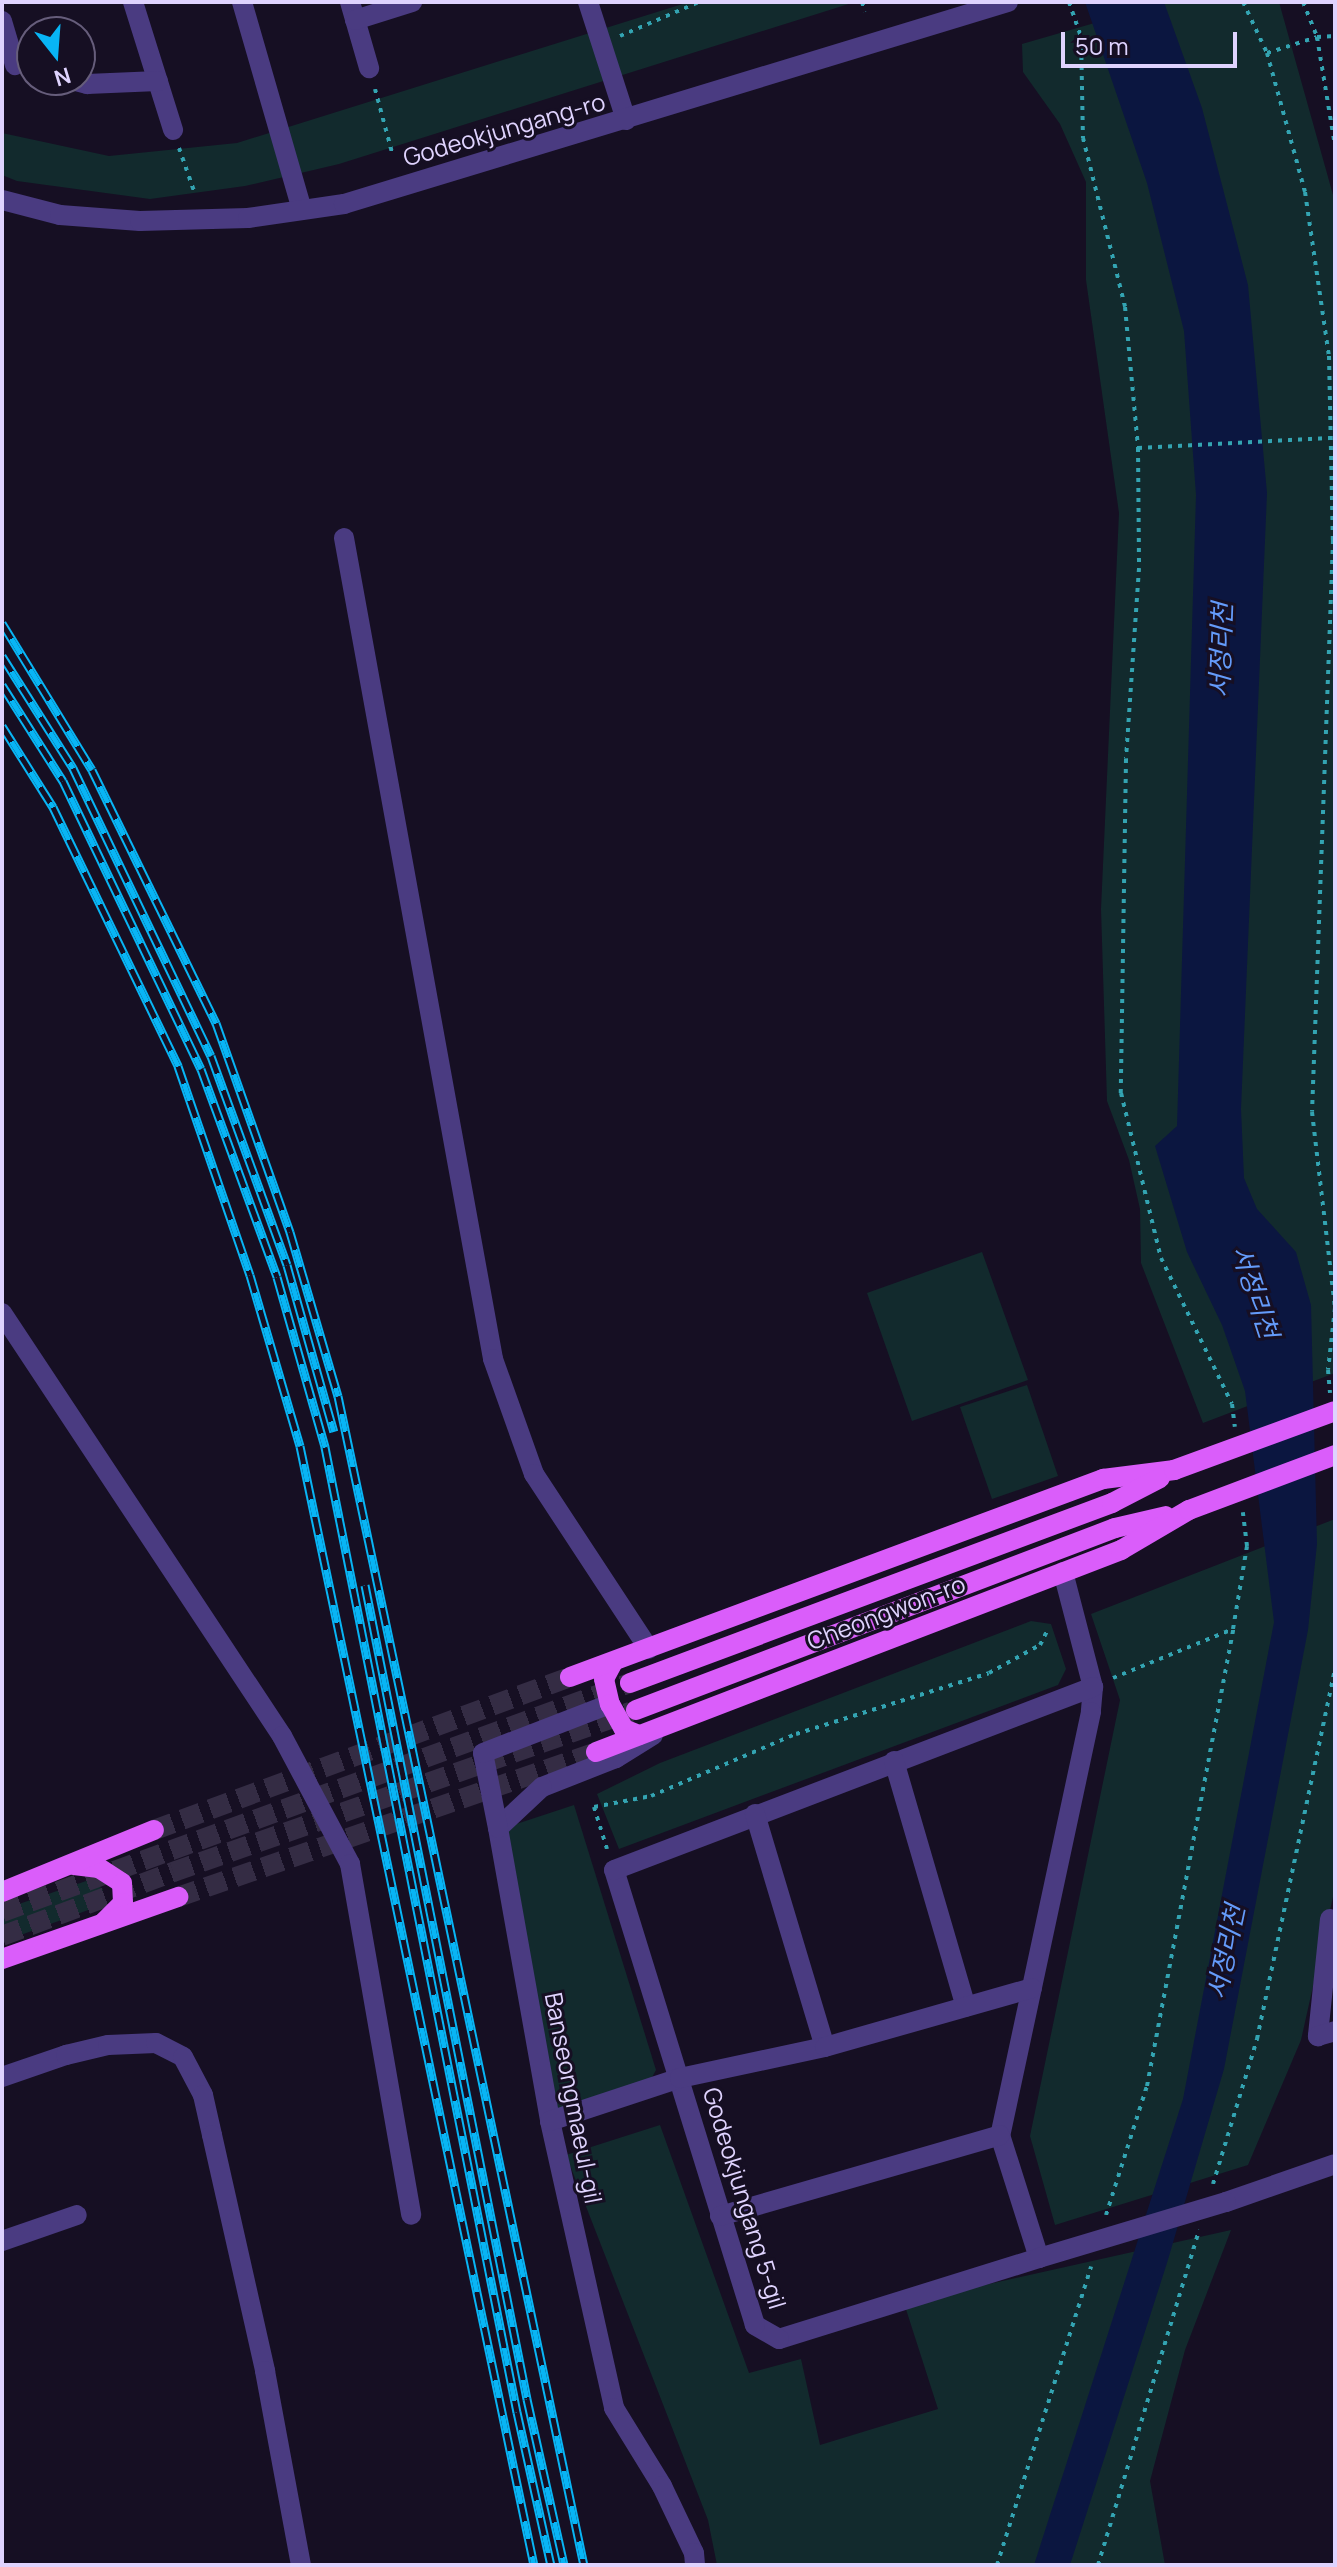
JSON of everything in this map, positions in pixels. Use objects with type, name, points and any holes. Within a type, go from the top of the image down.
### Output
[{"type":"main road","name":"Cheongwon-ro","points":[[630,1683],[1112,1503],[1174,1470],[1333,1405]]},
{"type":"main road","name":"Cheongwon-ro","points":[[636,1710],[1115,1528],[1189,1510],[1335,1455]]},
{"type":"main road","name":"Cheongwon-ro","points":[[570,1677],[1103,1479],[1174,1470]]},
{"type":"main road","name":"Cheongwon-ro","points":[[596,1752],[1121,1550],[1189,1510]]},
{"type":"main road","points":[[613,1662],[604,1679],[610,1704],[624,1729],[639,1735]]},
{"type":"main road","points":[[2,1892],[154,1830]]},
{"type":"main road","points":[[74,1865],[99,1868],[122,1883],[123,1903],[101,1925]]},
{"type":"main road","points":[[2,1959],[178,1897]]},
{"type":"street","points":[[133,2],[173,130]]},
{"type":"street","points":[[242,2],[302,210]]},
{"type":"street","points":[[369,68],[352,11],[412,2]]},
{"type":"street","points":[[588,2],[626,120]]},
{"type":"street","name":"Godeokjungang-ro","points":[[2,200],[60,215],[140,221],[248,218],[344,204],[1008,2]]},
{"type":"street","points":[[2,21],[16,65]]},
{"type":"street","points":[[96,84],[158,81]]},
{"type":"street","points":[[344,538],[493,1359],[534,1474],[649,1649]]},
{"type":"street","points":[[2,1313],[282,1736],[350,1864],[411,2215]]},
{"type":"street","points":[[1039,2258],[1000,2135],[1091,1712],[1093,1687],[1063,1572]]},
{"type":"street","points":[[614,1870],[1093,1687]]},
{"type":"street","name":"Banseongmaeul-gil","points":[[610,1704],[483,1753],[550,2121],[614,2408],[662,2486],[694,2553],[695,2565]]},
{"type":"street","points":[[498,1828],[542,1787],[616,1758],[677,1720]]},
{"type":"street","points":[[894,1761],[966,2007]]},
{"type":"street","points":[[755,1814],[825,2047]]},
{"type":"street","name":"Godeokjungang 5-gil","points":[[614,1870],[755,2325],[779,2339],[1039,2258],[1219,2195]]},
{"type":"street","points":[[1330,1919],[1318,2036],[1335,2031]]},
{"type":"street","points":[[550,2121],[680,2078],[825,2047],[1032,1988]]},
{"type":"street","points":[[2,2077],[66,2055],[108,2045],[156,2043],[183,2057],[203,2095],[265,2371],[301,2565]]},
{"type":"street","points":[[720,2216],[1000,2135]]},
{"type":"street","points":[[1219,2195],[1335,2164]]},
{"type":"street","points":[[2,2241],[77,2215]]},
{"type":"path","points":[[619,37],[699,2]]},
{"type":"path","points":[[862,2],[865,12]]},
{"type":"path","points":[[1069,2],[1081,36],[1083,138],[1125,307],[1138,448],[1139,568],[1126,759],[1121,1093],[1161,1258],[1232,1404],[1235,1436]]},
{"type":"path","points":[[1243,2],[1267,53],[1305,192],[1329,356],[1333,540],[1312,1112],[1335,1308],[1328,1370],[1333,1405]]},
{"type":"path","points":[[1303,2],[1317,37],[1335,146]]},
{"type":"path","points":[[1267,53],[1317,37],[1335,36]]},
{"type":"path","points":[[369,68],[393,156]]},
{"type":"path","points":[[173,130],[195,194]]},
{"type":"path","points":[[1138,448],[1330,438]]},
{"type":"path","points":[[1105,2220],[1147,2086],[1247,1546],[1242,1499]]},
{"type":"path","points":[[614,1870],[594,1807],[651,1796],[796,1734],[989,1673],[1040,1645],[1048,1629]]},
{"type":"path","points":[[1093,1687],[1233,1629]]},
{"type":"path","points":[[1219,2195],[1257,2039],[1335,1669]]},
{"type":"path","points":[[1098,2565],[1203,2218]]},
{"type":"path","points":[[997,2565],[1091,2265]]},
{"type":"green space","points":[[689,2],[855,2],[339,164],[245,186],[150,199],[17,181],[2,175],[2,133],[109,156],[237,143]]},
{"type":"green space","points":[[1167,2],[1279,2],[1335,202],[1335,1373],[1203,1423],[1141,1263],[1140,1209],[1129,1160],[1107,1101],[1101,909],[1119,513],[1086,280],[1086,182],[1060,124],[1023,72],[1022,44]]},
{"type":"green space","points":[[982,1252],[1028,1380],[912,1421],[867,1293]]},
{"type":"green space","points":[[1027,1385],[1058,1476],[992,1499],[960,1407]]},
{"type":"green space","points":[[1335,1519],[1335,1888],[1301,2040],[1248,2165],[1055,2225],[1030,2136],[1120,1700],[1091,1614]]},
{"type":"green space","points":[[1031,1621],[1051,1624],[1066,1669],[1058,1685],[619,1849],[597,1794],[660,1763]]},
{"type":"green space","points":[[574,1805],[656,2070],[644,2092],[558,2115],[498,1830]]},
{"type":"green space","points":[[89,1880],[103,1889],[99,1906],[2,1942],[2,1914],[16,1905]]},
{"type":"green space","points":[[660,2125],[749,2373],[801,2359],[820,2445],[938,2409],[904,2303],[1231,2230],[1185,2350],[1150,2481],[1165,2565],[717,2565],[708,2520],[566,2155]]},
{"type":"water","name":"서정리천","points":[[1085,2],[1164,2],[1202,108],[1248,285],[1267,493],[1241,1109],[1244,1178],[1257,1209],[1296,1252],[1311,1305],[1317,1544],[1308,1630],[1224,2069],[1167,2263],[1070,2565],[1034,2565],[1183,2099],[1274,1622],[1245,1391],[1222,1325],[1187,1252],[1155,1146],[1177,1126],[1196,495],[1184,331],[1147,183]]},
{"type":"tunnel","points":[[154,1830],[570,1677]]},
{"type":"tunnel","points":[[2,1912],[630,1683]]},
{"type":"tunnel","points":[[2,1936],[173,1872],[631,1712]]},
{"type":"tunnel","points":[[178,1897],[596,1752]]},
{"type":"railway","points":[[2,623],[92,770],[216,1023],[290,1232],[338,1396],[584,2565]]},
{"type":"railway","points":[[2,656],[73,768],[211,1056],[287,1265],[334,1432]]},
{"type":"railway","points":[[2,685],[63,781],[201,1069],[277,1277],[325,1447],[517,2412],[551,2565]]},
{"type":"railway","points":[[2,726],[53,807],[178,1066],[250,1275],[300,1446],[534,2565]]},
{"type":"railway","points":[[365,1585],[527,2399],[564,2565]]}]
